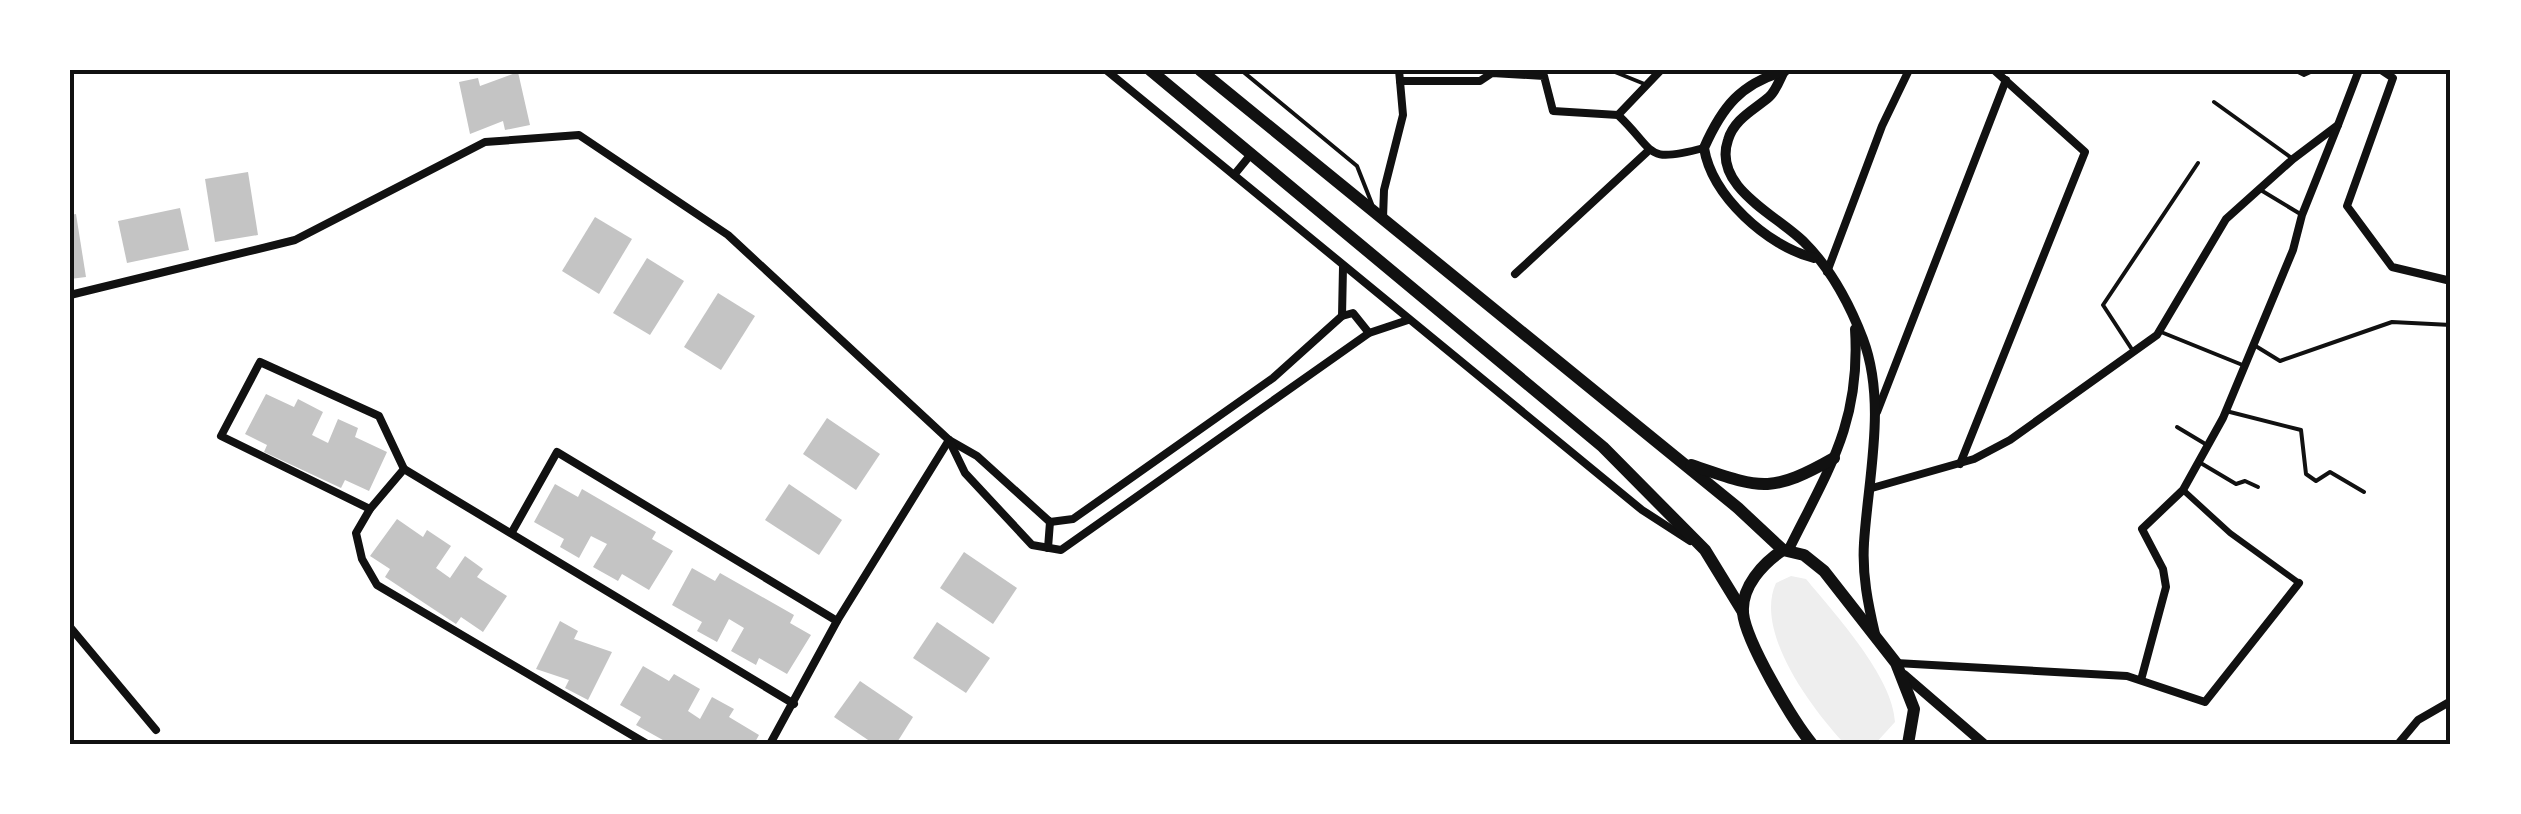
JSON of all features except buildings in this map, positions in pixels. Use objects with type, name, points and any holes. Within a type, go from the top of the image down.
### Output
[{"type":"highway","points":[[1150,70],[1604,447],[1704,550],[1743,612],[1770,677],[1811,743]]},
{"type":"highway","points":[[1200,70],[1682,462],[1785,551],[1804,555],[1824,571],[1900,669],[1914,709],[1908,744]]},
{"type":"highway","points":[[1682,462],[1756,487],[1792,482],[1834,458]]},
{"type":"highway","points":[[1743,612],[1758,571],[1785,551]]},
{"type":"street","points":[[1106,70],[1642,510],[1704,550]]},
{"type":"street","points":[[1379,216],[1404,115],[1398,70]]},
{"type":"street","points":[[1618,116],[1661,70]]},
{"type":"street","points":[[1400,81],[1480,81],[1492,73],[1544,76],[1554,112],[1618,116],[1647,152],[1671,157],[1704,148],[1732,97],[1760,74],[1785,70]]},
{"type":"street","points":[[1785,70],[1772,95],[1744,114],[1728,135],[1724,155],[1742,191],[1808,245],[1827,272],[1854,318],[1871,369],[1872,488],[1864,561],[1865,594],[1875,635]]},
{"type":"street","points":[[1827,272],[1882,126],[1909,70]]},
{"type":"street","points":[[1960,464],[2085,152],[1994,70]]},
{"type":"street","points":[[2141,680],[2166,587],[2163,569],[2142,529],[2183,490],[2226,411],[2301,229],[2302,215],[2359,70]]},
{"type":"street","points":[[2382,70],[2393,78],[2347,206],[2392,268],[2451,281]]},
{"type":"street","points":[[1874,422],[2006,80]]},
{"type":"street","points":[[1872,488],[1960,464],[2010,440],[2159,331],[2226,219],[2293,158],[2338,126]]},
{"type":"street","points":[[70,295],[295,240],[485,142],[579,135],[728,235],[949,440],[977,456],[1050,522]]},
{"type":"street","points":[[1704,148],[1718,190],[1758,226],[1800,254],[1814,258]]},
{"type":"street","points":[[1514,274],[1647,152]]},
{"type":"street","points":[[1234,175],[1252,153]]},
{"type":"street","points":[[1342,316],[1343,268]]},
{"type":"street","points":[[1050,522],[1073,518],[1273,378],[1342,316],[1354,313],[1369,333]]},
{"type":"street","points":[[1785,551],[1846,428],[1858,376],[1854,318]]},
{"type":"street","points":[[949,440],[965,472],[1032,545],[1061,550],[1369,333],[1408,320]]},
{"type":"street","points":[[370,508],[221,436],[260,362],[379,416],[404,468],[794,704]]},
{"type":"street","points":[[770,744],[836,621],[949,440]]},
{"type":"street","points":[[512,532],[557,452],[836,621]]},
{"type":"street","points":[[404,468],[370,508],[356,533],[362,559],[377,585],[647,744]]},
{"type":"street","points":[[1900,669],[2017,666],[2141,680],[2204,702],[2299,582],[2230,532],[2183,490]]},
{"type":"street","points":[[1048,548],[1050,522]]},
{"type":"street","points":[[70,628],[156,730]]},
{"type":"street","points":[[1900,669],[1984,744]]},
{"type":"street","points":[[2398,744],[2418,720],[2451,701]]},
{"type":"lane","points":[[1241,70],[1357,166],[1379,216]]},
{"type":"lane","points":[[1610,70],[1647,85]]},
{"type":"lane","points":[[2294,70],[2304,75],[2316,70]]},
{"type":"lane","points":[[2214,102],[2293,158]]},
{"type":"lane","points":[[2133,351],[2103,305],[2198,162]]},
{"type":"lane","points":[[2258,189],[2302,215]]},
{"type":"lane","points":[[2254,344],[2280,361],[2392,322],[2451,325]]},
{"type":"lane","points":[[2159,331],[2244,366]]},
{"type":"lane","points":[[2226,411],[2301,430],[2306,474],[2316,482],[2330,472],[2364,492]]},
{"type":"lane","points":[[2177,426],[2208,445]]},
{"type":"lane","points":[[2199,462],[2236,484],[2245,480],[2258,487]]},
{"type":"shaded area","points":[[1791,576],[1806,579],[1861,647],[1884,686],[1895,722],[1875,744],[1842,741],[1789,667],[1779,645],[1771,602],[1776,583]]}]
